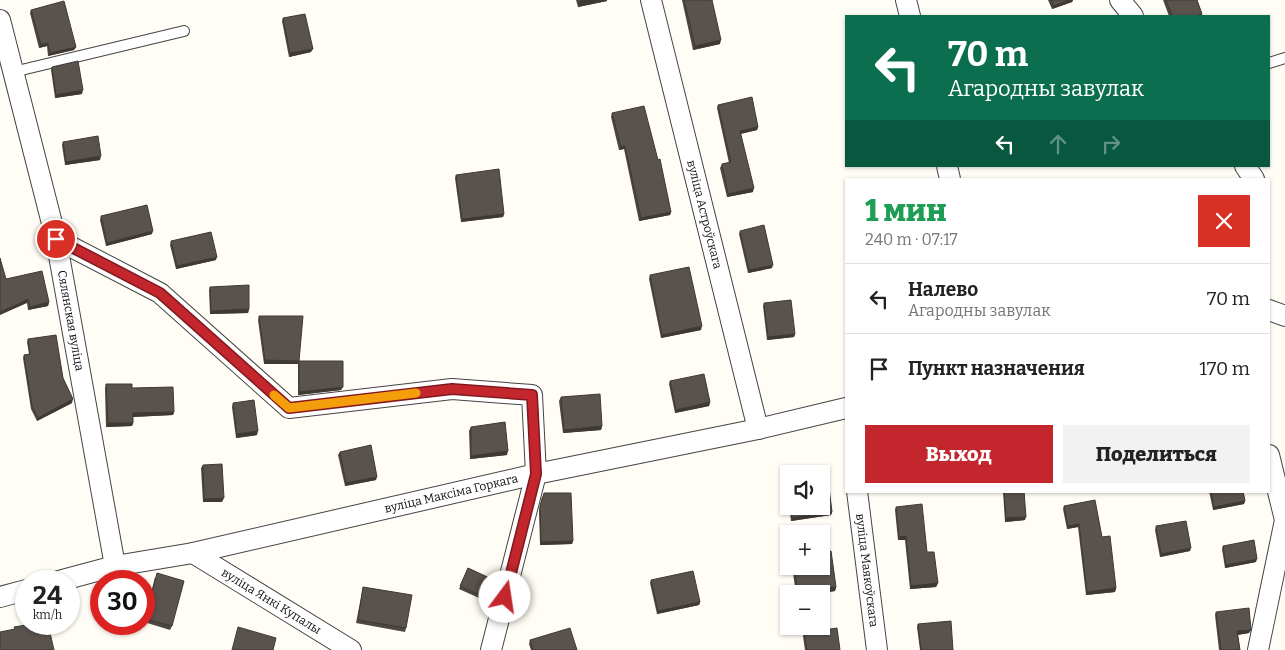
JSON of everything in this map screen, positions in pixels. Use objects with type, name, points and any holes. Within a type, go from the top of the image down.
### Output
[{"type":"street","name":"вуліца Астроўскага","points":[[650,0],[758,429]]},
{"type":"street","points":[[906,0],[910,15]]},
{"type":"street","points":[[1120,0],[1132,15]]},
{"type":"street","name":"Сялянская вуліца","points":[[0,20],[56,239],[115,566]]},
{"type":"street","points":[[1246,167],[1253,178]]},
{"type":"street","points":[[56,239],[160,293],[289,408],[452,389],[532,395],[536,474],[491,650]]},
{"type":"street","points":[[1270,310],[1285,316]]},
{"type":"street","name":"вуліца Максіма Горкага","points":[[80,575],[115,566],[192,553],[536,474],[758,429],[845,408]]},
{"type":"street","points":[[1258,650],[1284,520],[1270,459]]},
{"type":"street","name":"вуліца Маякоўскага","points":[[857,493],[877,650]]},
{"type":"street","name":"вуліца Янкі Купалы","points":[[192,553],[352,650]]},
{"type":"street","points":[[0,597],[15,593]]},
{"type":"lane","points":[[13,72],[184,31]]},
{"type":"lane","points":[[1270,63],[1285,58]]},
{"type":"building","points":[[684,0],[712,0],[721,40],[695,46]]},
{"type":"building","points":[[1051,0],[1070,0],[1053,6]]},
{"type":"building","points":[[1166,0],[1197,0],[1202,14],[1198,15],[1172,15]]},
{"type":"building","points":[[64,1],[76,47],[50,53],[48,43],[41,45],[31,10]]},
{"type":"building","points":[[305,14],[313,49],[290,53],[283,18]]},
{"type":"building","points":[[78,61],[83,90],[56,95],[52,67]]},
{"type":"building","points":[[752,97],[758,127],[740,131],[754,188],[728,194],[722,164],[731,162],[718,105]]},
{"type":"building","points":[[644,106],[658,160],[660,159],[671,212],[641,218],[625,146],[621,147],[612,113]]},
{"type":"building","points":[[98,136],[101,156],[66,162],[63,142]]},
{"type":"building","points":[[499,169],[504,214],[462,219],[456,175]]},
{"type":"building","points":[[147,205],[153,231],[107,243],[101,216]]},
{"type":"building","points":[[764,225],[773,265],[749,270],[740,231]]},
{"type":"building","points":[[211,232],[217,257],[177,266],[171,241]]},
{"type":"building","points":[[0,258],[6,279],[42,271],[49,302],[30,307],[28,299],[0,312]]},
{"type":"building","points":[[689,267],[702,326],[662,335],[650,275]]},
{"type":"building","points":[[249,285],[249,309],[211,311],[210,287]]},
{"type":"building","points":[[791,300],[795,334],[768,337],[764,303]]},
{"type":"building","points":[[259,316],[303,316],[299,361],[265,360]]},
{"type":"building","points":[[56,335],[63,378],[73,399],[38,418],[32,406],[24,355],[30,354],[28,339]]},
{"type":"building","points":[[299,361],[343,361],[343,387],[299,392]]},
{"type":"building","points":[[704,374],[710,402],[676,410],[670,381]]},
{"type":"building","points":[[106,384],[132,384],[132,388],[173,387],[174,412],[133,413],[133,423],[108,423]]},
{"type":"building","points":[[600,394],[602,426],[564,430],[561,397]]},
{"type":"building","points":[[254,400],[258,431],[237,434],[233,403]]},
{"type":"building","points":[[505,422],[508,451],[471,456],[471,427]]},
{"type":"building","points":[[371,445],[377,477],[346,483],[340,452]]},
{"type":"building","points":[[222,464],[224,498],[204,499],[203,465]]},
{"type":"building","points":[[544,493],[571,493],[573,541],[541,542],[540,506]]},
{"type":"building","points":[[1004,493],[1024,493],[1026,517],[1006,518]]},
{"type":"building","points":[[1211,493],[1243,493],[1245,501],[1214,507]]},
{"type":"building","points":[[830,496],[832,512],[830,512]]},
{"type":"building","points":[[1095,500],[1102,537],[1110,536],[1116,588],[1087,592],[1079,524],[1068,526],[1064,506]]},
{"type":"building","points":[[922,504],[927,552],[934,552],[938,583],[911,586],[906,536],[899,537],[896,507]]},
{"type":"building","points":[[792,515],[812,515],[792,518]]},
{"type":"building","points":[[1186,521],[1191,548],[1161,554],[1156,526]]},
{"type":"building","points":[[1254,540],[1257,559],[1226,565],[1223,546]]},
{"type":"building","points":[[830,551],[836,587],[830,588],[830,585],[797,585],[795,575],[830,575]]},
{"type":"building","points":[[468,568],[496,581],[489,599],[460,586]]},
{"type":"building","points":[[693,571],[700,602],[658,611],[651,580]]},
{"type":"building","points":[[157,573],[184,581],[172,626],[155,622],[155,581]]},
{"type":"building","points":[[363,587],[412,595],[406,628],[358,620]]},
{"type":"building","points":[[1249,608],[1251,630],[1237,631],[1240,650],[1221,650],[1216,612]]},
{"type":"building","points":[[951,621],[953,650],[921,650],[918,624]]},
{"type":"building","points":[[238,627],[276,638],[273,650],[232,650]]},
{"type":"building","points":[[570,628],[577,650],[533,650],[530,640]]},
{"type":"building","points":[[837,628],[840,650],[807,650],[804,635],[830,635],[830,629]]},
{"type":"building","points":[[15,629],[15,635],[51,635],[54,650],[0,650],[0,632]]},
{"type":"slow traffic","points":[[274,395],[289,408],[416,393]]},
{"type":"route","points":[[56,239],[160,293],[289,408],[452,389],[532,395],[536,474],[505,597]]}]
